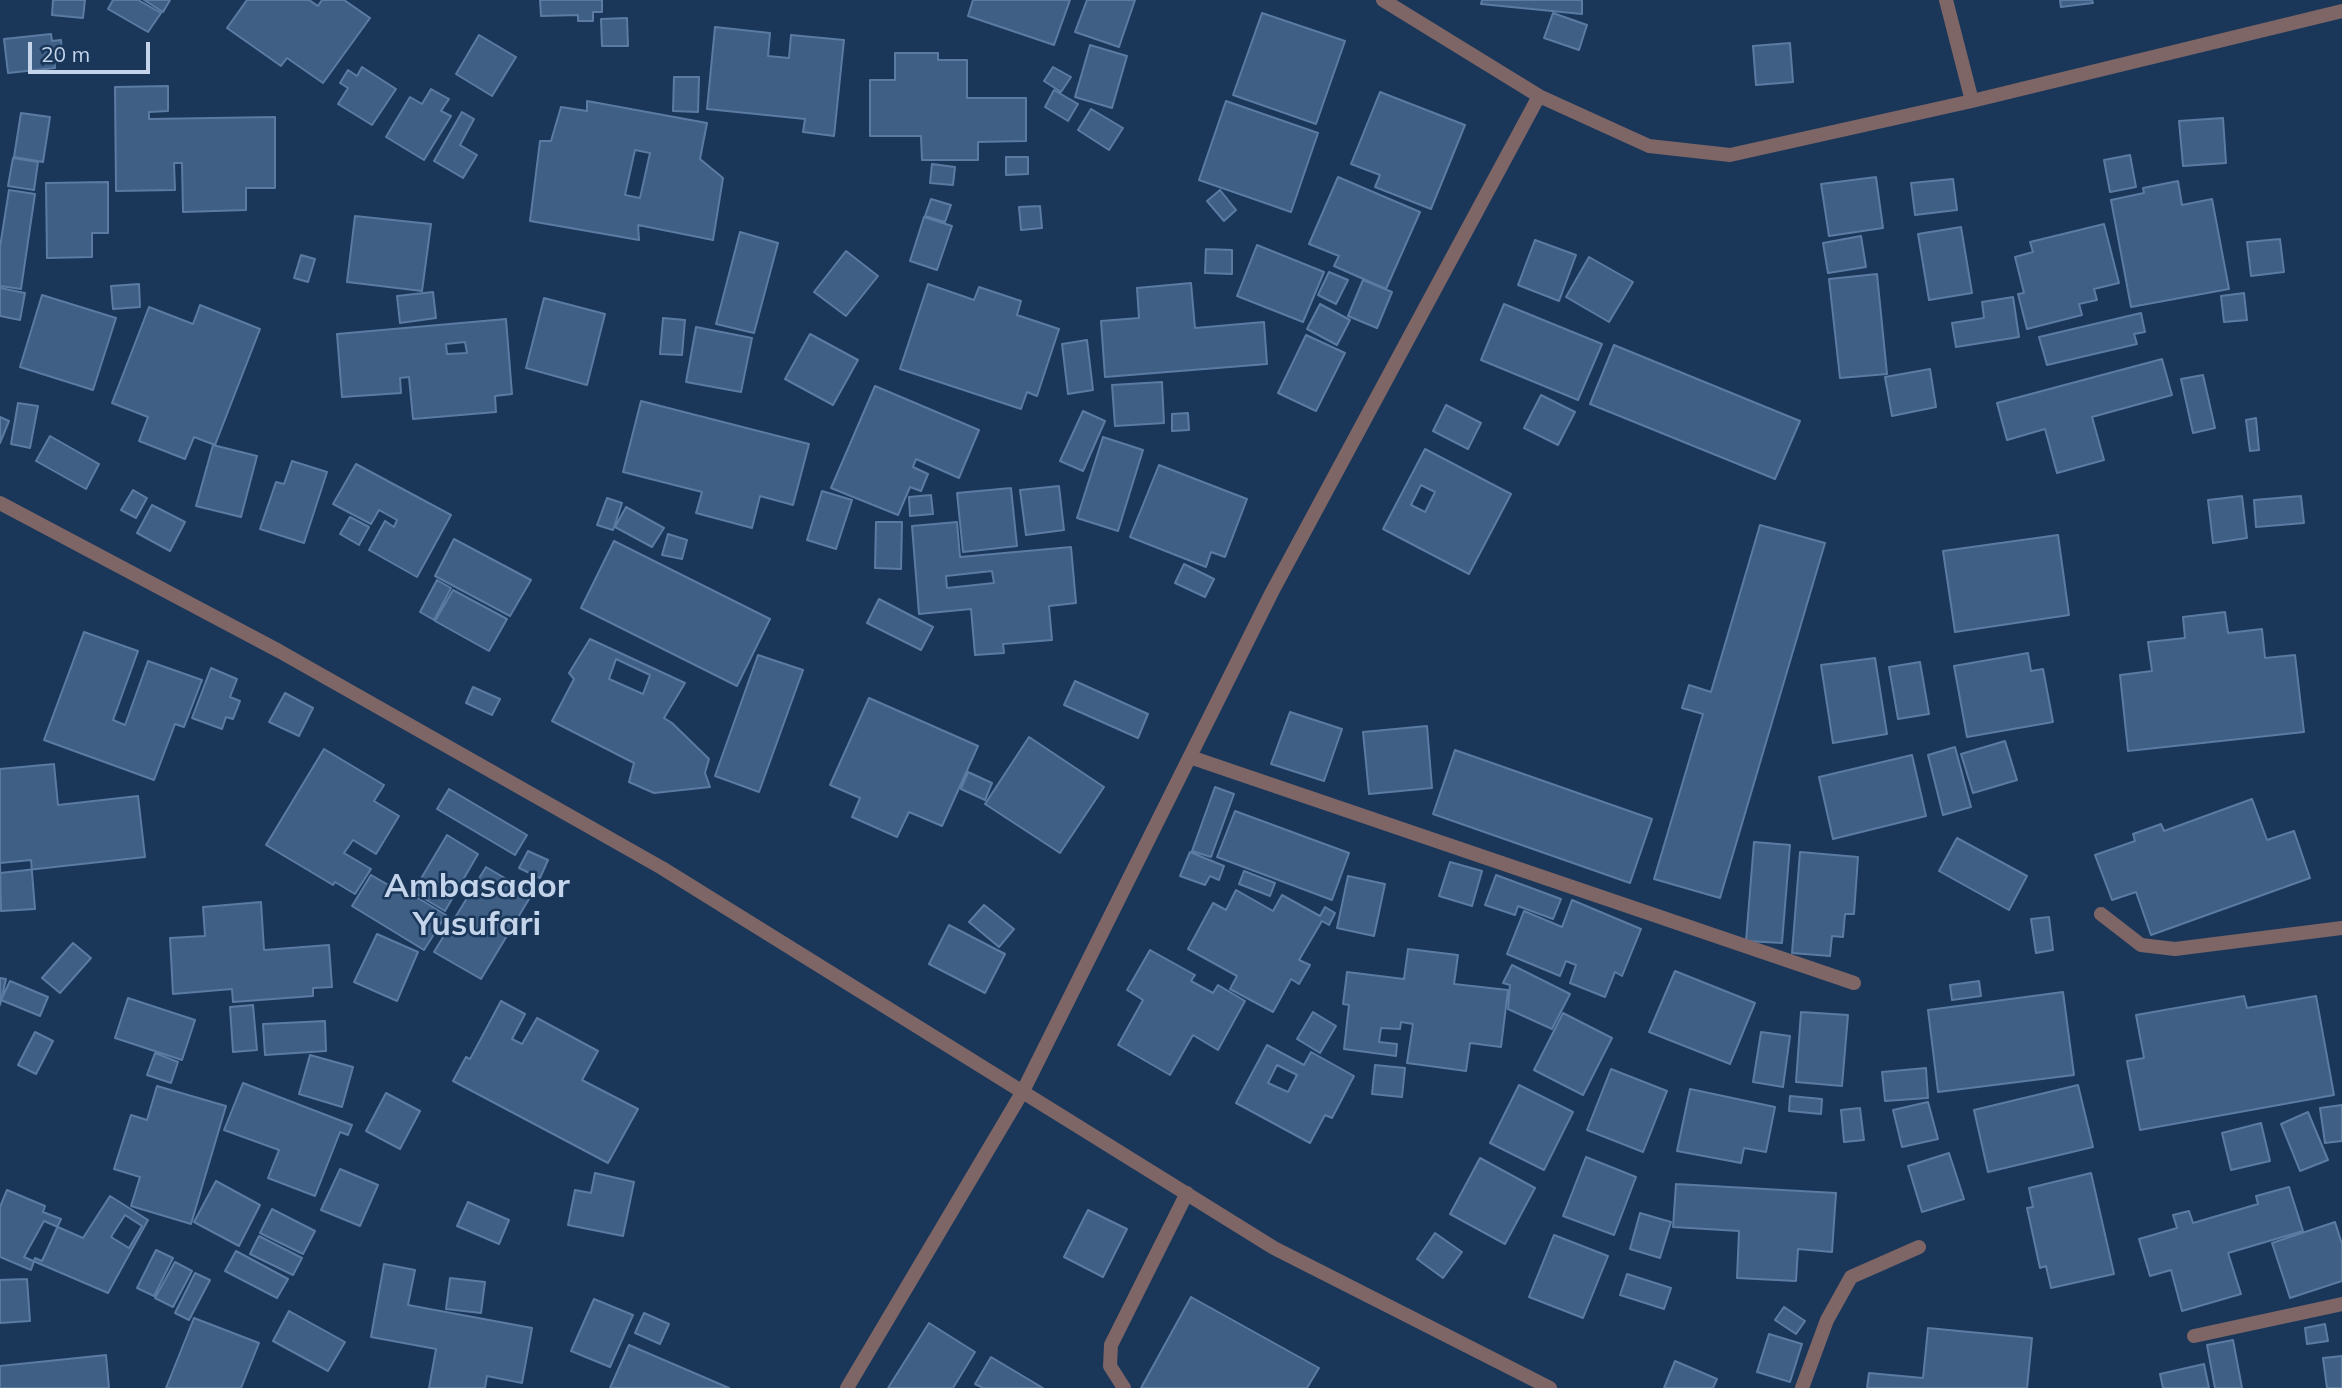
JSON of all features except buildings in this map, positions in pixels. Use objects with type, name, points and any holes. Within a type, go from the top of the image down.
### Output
[{"type":"street","points":[[1383,0],[1539,96],[1649,146],[1730,155],[1972,101],[2342,11]]},
{"type":"street","points":[[1946,0],[1972,101]]},
{"type":"street","points":[[847,1388],[1024,1091],[1272,592],[1539,96]]},
{"type":"street","points":[[0,503],[279,651],[662,868],[1274,1248],[1549,1388]]},
{"type":"street","points":[[1190,757],[1854,984]]},
{"type":"street","points":[[2101,914],[2141,945],[2175,949],[2342,928]]},
{"type":"street","points":[[1124,1388],[1110,1366],[1111,1345],[1186,1193]]},
{"type":"street","points":[[1802,1388],[1827,1320],[1851,1277],[1919,1247]]},
{"type":"street","points":[[2194,1336],[2342,1304]]},
{"type":"district","name":"Ambasador Yusufari","points":[[477,906]]}]
